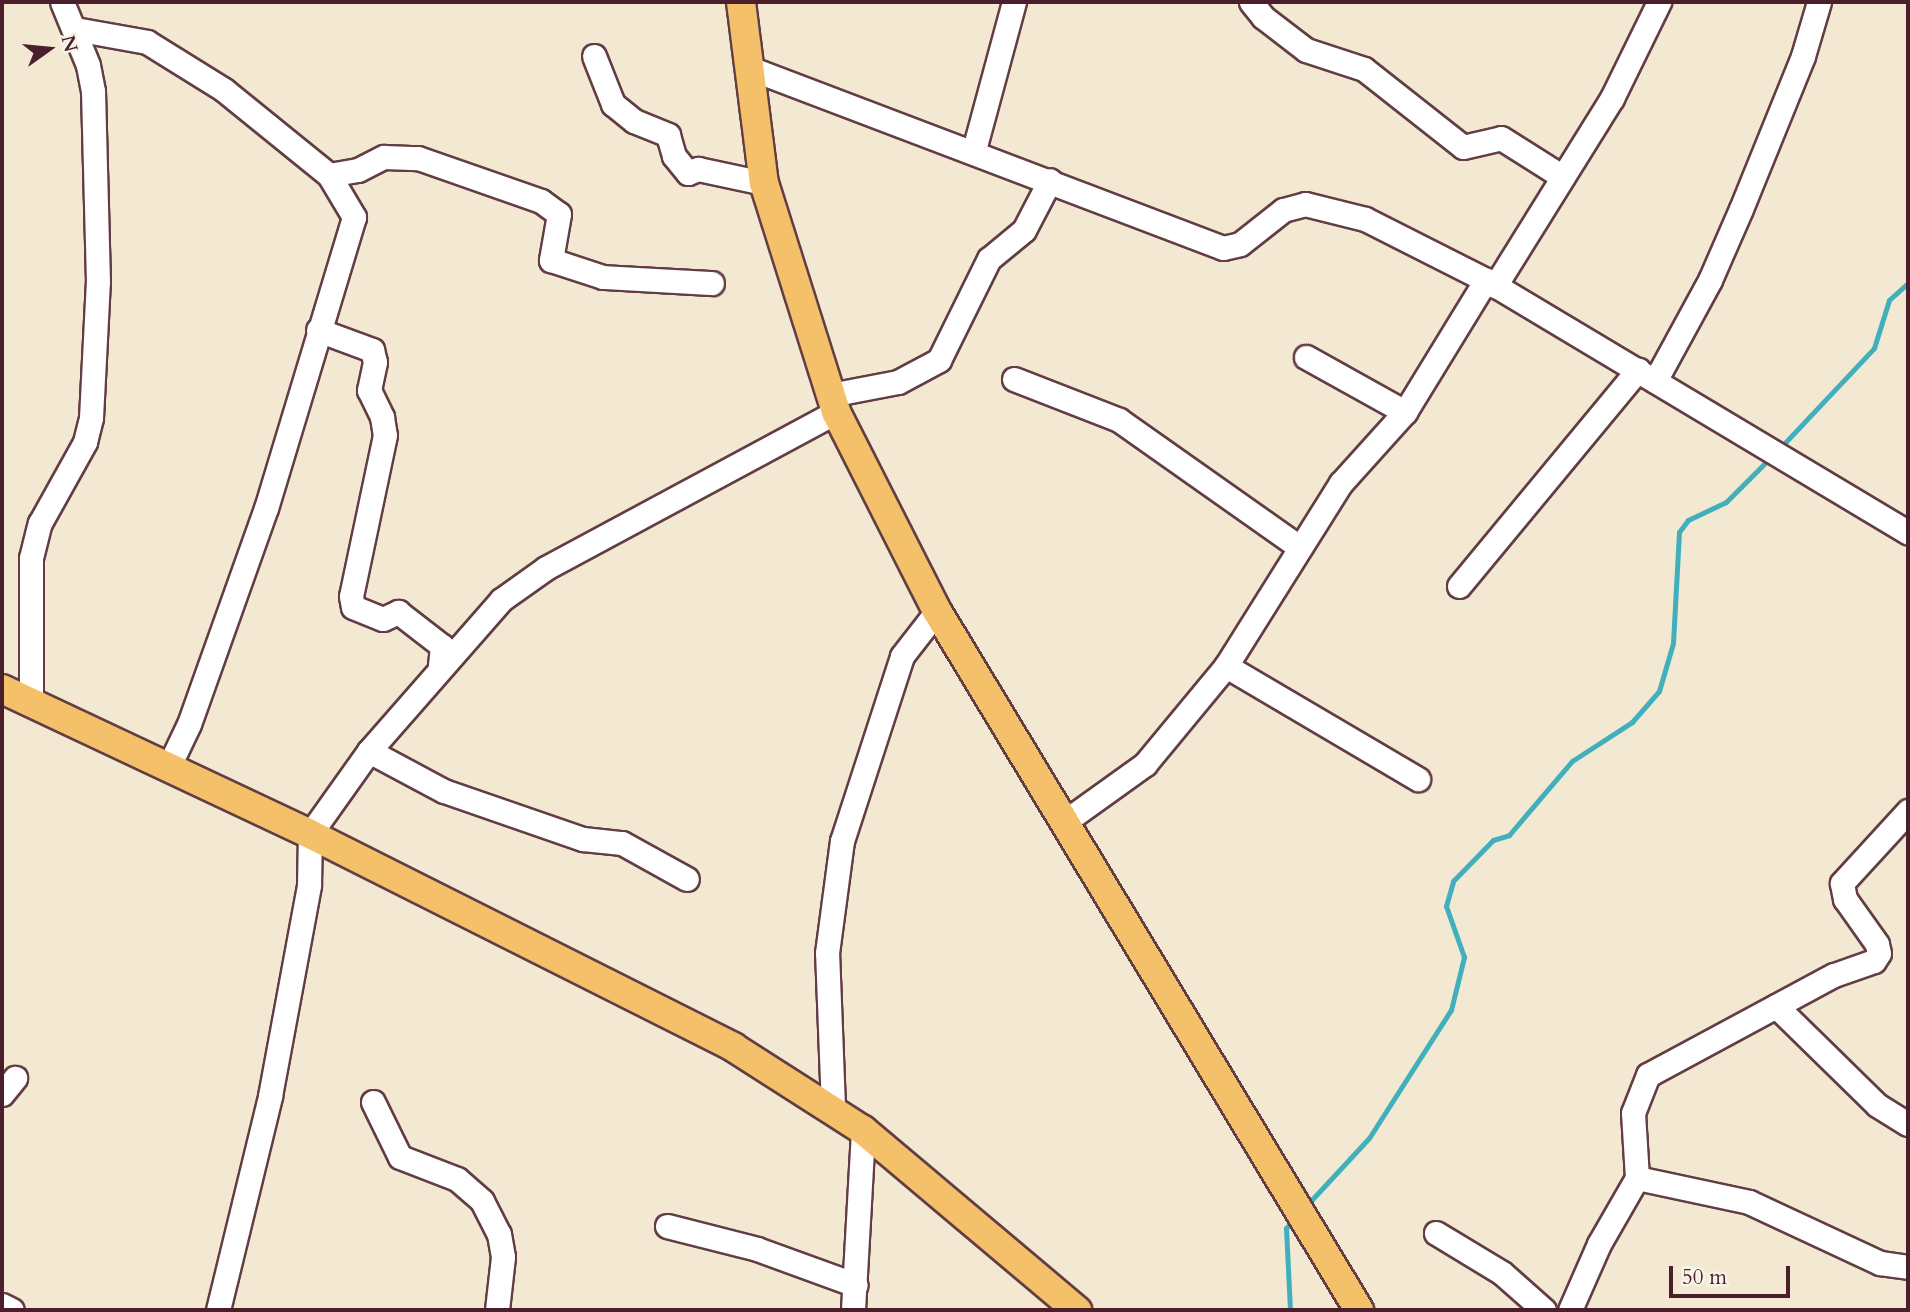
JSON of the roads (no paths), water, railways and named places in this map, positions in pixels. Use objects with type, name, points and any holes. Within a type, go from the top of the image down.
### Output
[{"type":"main road","points":[[739,5],[752,69],[764,183],[833,403],[937,611],[1359,1310]]},
{"type":"main road","points":[[2,689],[310,834],[733,1047],[832,1107],[863,1130],[1077,1310]]},
{"type":"street","points":[[31,703],[31,558],[35,536],[86,442],[91,418],[98,282],[93,91],[75,29],[62,2]]},
{"type":"street","points":[[974,150],[1014,2]]},
{"type":"street","points":[[1251,2],[1263,17],[1306,50],[1364,69],[1463,147],[1501,138],[1563,177]]},
{"type":"street","points":[[1063,823],[1145,764],[1226,666],[1341,483],[1405,412],[1563,177],[1612,98],[1659,2]]},
{"type":"street","points":[[1459,586],[1646,376],[1710,280],[1803,56],[1819,2]]},
{"type":"street","points":[[75,29],[147,42],[224,90],[329,175],[354,217],[351,236],[318,330],[266,508],[189,724],[169,768]]},
{"type":"street","points":[[594,55],[613,104],[635,121],[668,135],[674,156],[688,173],[698,169],[764,183]]},
{"type":"street","points":[[752,69],[974,150],[1223,248],[1240,244],[1283,210],[1305,204],[1365,219],[1490,283],[1811,477],[1908,532]]},
{"type":"street","points":[[329,175],[358,170],[384,157],[418,158],[541,201],[559,214],[551,260],[603,278],[712,282]]},
{"type":"street","points":[[218,1310],[270,1096],[309,885],[310,834],[369,751],[440,666],[501,600],[546,568],[833,403],[898,382],[939,360],[989,259],[1024,230],[1050,180]]},
{"type":"street","points":[[318,330],[372,350],[375,362],[369,390],[384,426],[353,607],[383,619],[398,612],[442,646],[440,666]]},
{"type":"street","points":[[1306,357],[1405,412]]},
{"type":"street","points":[[1014,379],[1119,420],[1299,547]]},
{"type":"street","points":[[832,1107],[827,953],[842,841],[902,656],[937,611]]},
{"type":"street","points":[[1226,666],[1418,779]]},
{"type":"street","points":[[369,751],[444,791],[583,839],[622,843],[687,879]]},
{"type":"street","points":[[1570,1310],[1599,1244],[1637,1178],[1633,1112],[1648,1075],[1834,975],[1874,961],[1879,953],[1877,944],[1845,899],[1842,883],[1908,811]]},
{"type":"street","points":[[1776,1006],[1877,1105],[1908,1124]]},
{"type":"street","points":[[373,1102],[400,1157],[457,1180],[482,1201],[499,1234],[503,1257],[497,1310]]},
{"type":"street","points":[[853,1310],[863,1130]]},
{"type":"street","points":[[1637,1178],[1749,1202],[1880,1263],[1908,1267]]},
{"type":"street","points":[[667,1226],[757,1249],[856,1285]]},
{"type":"street","points":[[1436,1233],[1502,1273],[1544,1310]]},
{"type":"street","points":[[2,1305],[12,1310]]},
{"type":"waterway","points":[[1778,450],[1874,348],[1889,300],[1908,283]]},
{"type":"waterway","points":[[1306,1206],[1369,1138],[1451,1010],[1464,957],[1446,906],[1453,881],[1493,840],[1509,835],[1572,761],[1632,722],[1659,691],[1673,643],[1679,532],[1688,520],[1726,502],[1771,457]]},
{"type":"waterway","points":[[1290,1310],[1286,1228],[1295,1219]]}]
